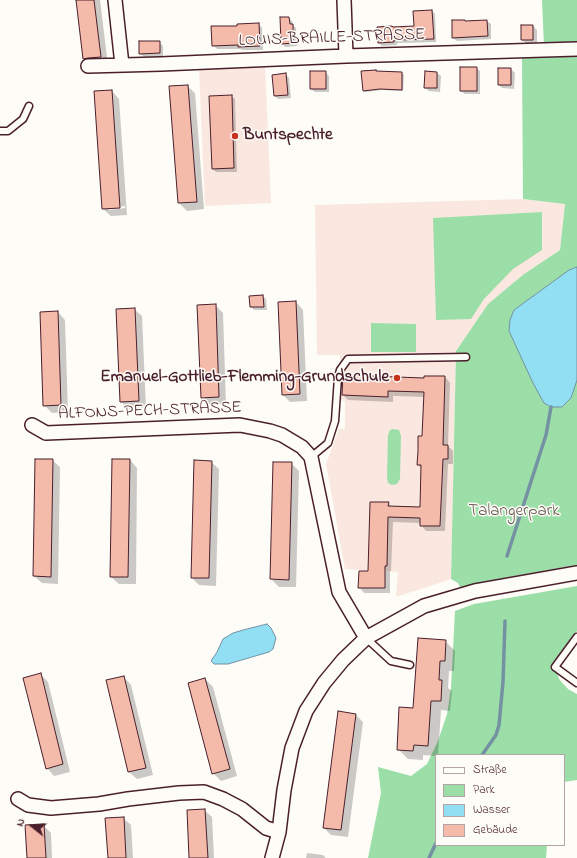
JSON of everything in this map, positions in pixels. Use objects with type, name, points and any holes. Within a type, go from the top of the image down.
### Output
[{"type":"street","points":[[115,0],[122,65]]},
{"type":"street","points":[[344,0],[346,56]]},
{"type":"street","name":"LOUIS-BRAILLE-STRASSE","points":[[88,66],[577,49]]},
{"type":"street","name":"ALFONS-PECH-STRASSE","points":[[32,425],[46,433],[240,425],[282,435],[302,447],[311,457]]},
{"type":"street","points":[[311,457],[339,592],[366,638]]},
{"type":"street","points":[[272,858],[279,832],[284,790],[292,748],[306,711],[324,683],[343,660],[366,638],[424,606],[475,591],[577,572]]},
{"type":"street","points":[[18,799],[28,805],[51,808],[99,804],[179,793],[204,792],[223,799],[242,809],[266,828],[279,832]]},
{"type":"lane","points":[[0,131],[8,130],[23,120],[29,106]]},
{"type":"lane","points":[[311,457],[328,443],[335,422],[338,377],[340,370],[348,360],[466,357]]},
{"type":"lane","points":[[577,637],[555,667],[577,683]]},
{"type":"lane","points":[[366,638],[391,661],[410,666]]},
{"type":"shaded area","name":"Buntspechte","points":[[265,66],[271,203],[205,206],[199,69]]},
{"type":"shaded area","name":"Emanuel-Gottlieb-Flemming-Grundschule","points":[[523,199],[565,204],[560,250],[524,274],[488,304],[456,351],[451,579],[396,597],[398,572],[345,569],[326,464],[339,429],[345,429],[345,401],[339,400],[340,355],[317,355],[315,205]]},
{"type":"green space","points":[[542,0],[577,0],[577,45],[544,46]]},
{"type":"green space","name":"Talangerpark","points":[[577,55],[577,565],[481,582],[461,589],[458,583],[451,579],[456,351],[488,304],[524,274],[560,250],[565,204],[523,199],[522,58]]},
{"type":"green space","points":[[542,212],[542,250],[513,269],[484,299],[471,319],[436,320],[433,218]]},
{"type":"green space","points":[[371,323],[416,324],[416,352],[371,352]]},
{"type":"green space","points":[[390,430],[399,430],[401,436],[400,479],[397,484],[392,485],[388,483],[387,477],[388,435]]},
{"type":"green space","points":[[577,586],[577,631],[554,661],[559,679],[568,689],[577,694],[577,780],[565,782],[565,754],[435,754],[435,846],[547,846],[546,858],[368,858],[381,793],[378,767],[411,776],[427,764],[438,741],[447,714],[451,688],[455,611],[474,604]]},
{"type":"water","points":[[577,267],[577,380],[571,398],[562,407],[551,407],[544,403],[533,383],[509,331],[510,320],[514,310],[569,270]]},
{"type":"water","points":[[267,624],[271,628],[276,638],[273,649],[269,652],[228,664],[214,664],[211,661],[223,639],[233,633]]},
{"type":"building","points":[[76,0],[94,0],[101,57],[83,59]]},
{"type":"building","points":[[432,10],[434,39],[394,40],[394,42],[378,43],[377,27],[414,26],[413,11]]},
{"type":"building","points":[[280,17],[289,17],[290,24],[293,24],[293,43],[281,44]]},
{"type":"building","points":[[452,20],[487,20],[488,36],[452,38]]},
{"type":"building","points":[[259,23],[260,46],[212,46],[211,26],[237,26],[237,24]]},
{"type":"building","points":[[521,25],[533,25],[533,40],[521,40]]},
{"type":"building","points":[[139,41],[160,41],[160,53],[139,54]]},
{"type":"building","points":[[460,67],[477,67],[477,91],[460,91]]},
{"type":"building","points":[[498,68],[511,68],[511,85],[498,85]]},
{"type":"building","points":[[376,70],[402,72],[402,90],[380,89],[363,91],[361,71]]},
{"type":"building","points":[[310,71],[326,71],[326,89],[310,89]]},
{"type":"building","points":[[425,71],[437,72],[437,88],[424,88]]},
{"type":"building","points":[[286,73],[288,95],[274,96],[272,75]]},
{"type":"building","points":[[188,85],[197,202],[178,203],[169,86]]},
{"type":"building","points":[[112,90],[120,208],[102,209],[94,91]]},
{"type":"building","points":[[232,95],[234,168],[212,169],[209,96]]},
{"type":"building","points":[[263,295],[264,307],[250,307],[249,296]]},
{"type":"building","points":[[296,301],[300,394],[282,395],[278,302]]},
{"type":"building","points":[[216,304],[219,397],[201,398],[197,305]]},
{"type":"building","points":[[135,308],[139,401],[120,402],[116,309]]},
{"type":"building","points":[[58,311],[61,405],[43,406],[40,312]]},
{"type":"building","points":[[343,375],[424,378],[424,376],[445,376],[443,445],[448,445],[448,459],[443,459],[440,526],[420,526],[420,518],[388,517],[385,588],[358,588],[359,571],[368,571],[370,502],[389,502],[388,506],[420,507],[421,465],[417,465],[418,436],[422,436],[424,392],[388,391],[388,397],[342,395]]},
{"type":"building","points":[[35,459],[53,459],[51,577],[33,576]]},
{"type":"building","points":[[112,459],[130,459],[128,577],[110,577]]},
{"type":"building","points":[[194,460],[212,461],[209,578],[191,578]]},
{"type":"building","points":[[273,462],[292,462],[289,580],[270,579]]},
{"type":"building","points":[[418,638],[446,640],[445,661],[440,661],[439,680],[442,680],[441,701],[431,701],[428,746],[414,745],[413,751],[397,750],[399,707],[413,708]]},
{"type":"building","points":[[41,673],[63,764],[46,769],[23,678]]},
{"type":"building","points":[[124,676],[146,768],[128,772],[106,680]]},
{"type":"building","points":[[205,678],[230,769],[212,774],[188,683]]},
{"type":"building","points":[[338,711],[356,714],[341,830],[323,828]]},
{"type":"building","points":[[205,809],[208,858],[189,858],[187,810]]},
{"type":"building","points":[[124,817],[126,858],[108,858],[105,818]]},
{"type":"building","points":[[44,824],[46,858],[27,858],[25,825]]},
{"type":"waterway","points":[[507,556],[546,435],[551,407]]},
{"type":"waterway","points":[[483,754],[496,735],[499,725],[503,682],[505,621]]},
{"type":"waterway","points":[[429,858],[435,845]]},
{"type":"place","name":"Buntspechte","points":[[235,136]]},
{"type":"place","name":"Emanuel-Gottlieb-Flemming-Grundschule","points":[[397,378]]}]
